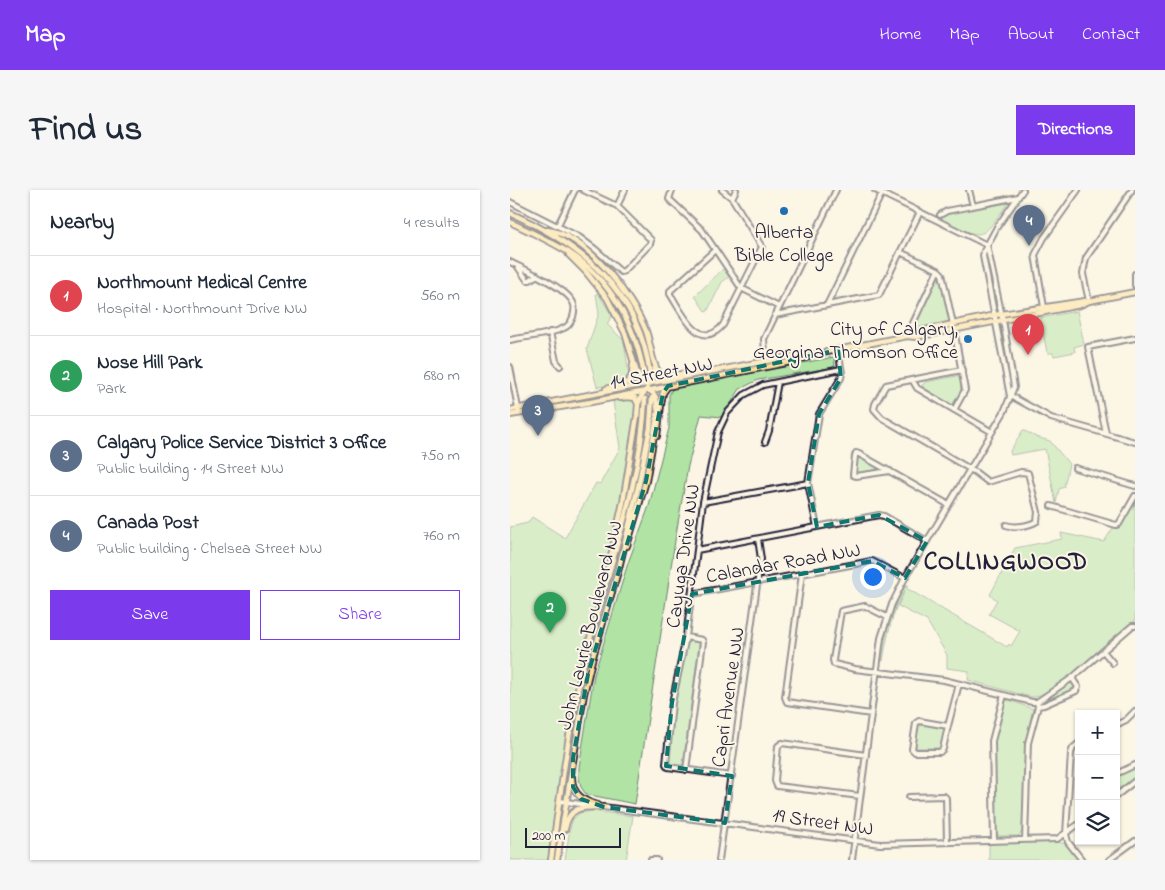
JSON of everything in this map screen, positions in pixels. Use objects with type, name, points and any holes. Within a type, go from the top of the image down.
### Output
[{"type":"main road","points":[[510,213],[547,230],[575,249],[612,283],[635,320],[645,347],[650,374]]},
{"type":"main road","points":[[510,222],[567,252],[590,269],[622,310],[638,347],[644,375]]},
{"type":"main road","points":[[547,230],[554,231],[580,247],[604,266],[623,289],[646,331],[655,368],[654,385]]},
{"type":"main road","points":[[567,252],[570,258],[597,285],[617,315],[626,333],[638,375],[654,385]]},
{"type":"main road","name":"14 Street NW","points":[[510,410],[606,398],[707,372],[817,354],[906,336],[916,336],[954,326],[1080,304],[1135,292]]},
{"type":"main road","name":"14 Street NW","points":[[1002,317],[1044,307],[1089,301]]},
{"type":"main road","name":"14 Street NW","points":[[510,415],[519,410],[638,385],[668,386],[791,362],[817,354]]},
{"type":"main road","points":[[598,393],[628,382],[632,375],[633,361]]},
{"type":"main road","points":[[655,368],[663,376],[707,372]]},
{"type":"main road","points":[[619,568],[644,490],[652,451],[658,402],[653,393],[638,385]]},
{"type":"main road","points":[[605,590],[606,577],[636,432],[638,404],[645,388],[654,385]]},
{"type":"main road","points":[[652,451],[655,446],[659,426],[663,393],[668,386]]},
{"type":"main road","points":[[606,398],[613,400],[632,397],[635,398],[638,404]]},
{"type":"main road","name":"John Laurie Boulevard NW","points":[[558,860],[584,694],[619,568],[648,441],[652,398]]},
{"type":"main road","name":"John Laurie Boulevard NW","points":[[551,860],[582,672],[614,561],[635,472],[646,399]]},
{"type":"main road","points":[[573,758],[572,782],[575,791],[581,799],[604,807]]},
{"type":"main road","points":[[558,860],[566,820],[569,816],[580,808],[604,807]]},
{"type":"street","points":[[558,225],[575,190]]},
{"type":"street","points":[[510,202],[558,225],[595,249],[622,272],[650,244],[651,240],[617,206],[583,190]]},
{"type":"street","points":[[617,206],[625,190]]},
{"type":"street","points":[[672,190],[669,199],[702,230],[741,288],[779,307]]},
{"type":"street","points":[[714,250],[670,291],[690,326],[700,334],[706,335],[719,330],[723,325],[762,247],[732,198],[722,190]]},
{"type":"street","points":[[732,198],[736,190]]},
{"type":"street","points":[[772,360],[765,353],[764,340],[836,190]]},
{"type":"street","points":[[876,190],[987,245]]},
{"type":"street","points":[[969,190],[972,206]]},
{"type":"street","points":[[1010,396],[983,256],[997,227],[1022,190]]},
{"type":"street","points":[[1044,307],[1035,255],[1044,238],[1078,190]]},
{"type":"street","points":[[1089,301],[1083,274],[1086,258],[1132,190]]},
{"type":"street","points":[[827,305],[882,193]]},
{"type":"street","points":[[940,215],[947,211],[1018,197]]},
{"type":"street","points":[[775,315],[879,295],[920,212]]},
{"type":"street","points":[[852,860],[876,671],[881,638],[887,617],[905,578],[1004,412],[1014,387],[987,245]]},
{"type":"street","points":[[900,252],[938,270],[943,278],[954,326],[965,390],[954,410]]},
{"type":"street","points":[[510,262],[555,286],[571,299],[574,304],[574,315],[570,324],[550,332],[510,340]]},
{"type":"street","points":[[516,265],[527,280],[537,275]]},
{"type":"street","points":[[906,336],[938,270]]},
{"type":"street","points":[[1135,274],[1135,285]]},
{"type":"street","points":[[550,332],[556,361],[560,366]]},
{"type":"street","points":[[1106,433],[1088,347],[1135,338]]},
{"type":"street","points":[[817,527],[808,483],[819,414],[841,378],[838,350]]},
{"type":"street","points":[[510,367],[519,410]]},
{"type":"street","name":"Cayuga Drive NW","points":[[732,776],[668,767],[666,764],[672,703],[686,638],[704,502],[718,432],[727,413],[744,395],[763,385],[841,368]]},
{"type":"street","points":[[962,370],[886,385],[874,409],[877,414],[991,482],[1021,472],[1026,472],[1030,475],[1038,512],[1037,521],[1012,527],[1006,525]]},
{"type":"street","points":[[913,381],[917,388],[992,432]]},
{"type":"street","points":[[764,442],[770,431],[778,382]]},
{"type":"street","points":[[1010,396],[1051,418],[1135,442]]},
{"type":"street","points":[[890,471],[853,475],[855,456],[859,454],[890,471],[948,505]]},
{"type":"street","points":[[1075,468],[1135,486]]},
{"type":"street","points":[[704,502],[808,483]]},
{"type":"street","points":[[1051,506],[1116,525],[1119,524],[1135,496]]},
{"type":"street","points":[[697,550],[879,515],[884,516],[927,541]]},
{"type":"street","name":"Capri Avenue NW","points":[[720,860],[758,582],[760,559],[758,539]]},
{"type":"street","name":"Calandar Road NW","points":[[692,594],[872,560],[905,578]]},
{"type":"street","points":[[802,574],[785,697],[787,702],[871,714]]},
{"type":"street","points":[[887,617],[865,606],[844,609],[839,614],[834,664],[959,684],[1044,705],[1076,691],[1078,688],[1072,678]]},
{"type":"street","points":[[1025,840],[1028,743],[1037,704],[1072,678],[1132,626],[1135,626]]},
{"type":"street","points":[[686,638],[702,640],[703,642],[686,770]]},
{"type":"street","points":[[1103,652],[1113,663]]},
{"type":"street","points":[[948,726],[919,721],[916,724],[912,750],[915,752],[940,752],[943,750],[959,684]]},
{"type":"street","points":[[994,841],[992,741],[1004,695]]},
{"type":"street","points":[[1120,723],[1135,711]]},
{"type":"street","points":[[860,796],[777,786],[775,782],[778,746],[782,743],[866,755]]},
{"type":"street","points":[[1075,746],[1071,753],[1066,834],[1068,842],[1082,860]]},
{"type":"street","points":[[1120,772],[1135,765]]},
{"type":"street","points":[[1120,793],[1135,781]]},
{"type":"street","points":[[909,797],[944,796],[946,798],[947,842]]},
{"type":"street","name":"19 Street NW","points":[[560,800],[880,844],[1057,839],[1074,828]]},
{"type":"street","points":[[1068,820],[1074,828]]},
{"type":"street","points":[[1109,860],[1135,841]]},
{"type":"street","points":[[651,860],[657,860]]},
{"type":"highlighted area","points":[[838,350],[841,378],[819,414],[808,483],[817,527],[879,515],[927,541],[905,578],[872,561],[692,594],[672,703],[666,766],[732,776],[725,823],[604,807],[581,799],[573,787],[573,758],[588,674],[646,481],[663,393],[668,386]]},
{"type":"green space","points":[[1008,203],[986,231],[980,234],[974,234],[941,220],[946,214]]},
{"type":"green space","points":[[723,269],[729,277],[722,282],[707,312],[695,296]]},
{"type":"green space","points":[[939,279],[949,322],[915,329],[914,326],[936,281]]},
{"type":"green space","points":[[598,293],[612,316],[607,324],[624,341],[629,376],[623,382],[597,387],[587,349],[599,313],[596,294]]},
{"type":"green space","points":[[1077,311],[1084,344],[1074,347],[1075,352],[1054,356],[1053,353],[1047,352],[1040,318]]},
{"type":"green space","points":[[834,357],[835,367],[758,380],[740,389],[722,417],[701,415],[688,466],[676,534],[635,804],[585,793],[581,787],[579,767],[594,675],[628,563],[649,506],[669,428],[669,395],[673,388]]},
{"type":"green space","points":[[957,376],[960,380],[961,391],[959,398],[952,406],[922,388],[926,382]]},
{"type":"green space","points":[[630,398],[636,403],[636,407],[630,452],[612,545],[577,682],[549,860],[510,860],[510,527],[528,523],[532,517],[565,538],[596,483],[600,484],[620,448],[613,401]]},
{"type":"green space","points":[[1023,430],[1036,437],[1050,441],[1069,464],[1064,487],[1059,489],[1056,503],[1045,449],[1011,455],[1010,451]]},
{"type":"green space","points":[[858,457],[871,462],[877,468],[876,470],[857,473],[855,466]]},
{"type":"green space","points":[[1135,501],[1135,622],[1067,678],[1052,688],[1040,695],[1031,697],[968,680],[969,671],[947,668],[947,655],[927,621],[898,606],[905,590],[893,615],[882,661],[885,641],[896,603],[906,585],[908,585],[906,588],[1007,647],[1009,644],[1011,646],[1020,631],[989,614],[997,600],[990,595],[1015,548],[1062,539],[1061,533],[1104,542],[1113,528],[1119,528]]},
{"type":"green space","points":[[691,641],[699,643],[699,646],[683,764],[681,766],[671,765],[669,762],[674,704],[687,644]]},
{"type":"green space","points":[[1071,683],[1074,686],[1072,690],[1043,702]]},
{"type":"green space","points":[[1009,700],[1033,709],[1025,743],[1022,831],[1019,836],[999,836],[996,832],[995,740],[1004,702]]},
{"type":"green space","points":[[924,724],[943,728],[944,734],[939,748],[917,748],[918,727]]},
{"type":"green space","points":[[1135,769],[1135,778],[1122,788],[1120,788],[1120,775]]},
{"type":"green space","points":[[591,811],[633,816],[626,860],[565,860],[573,819],[580,813]]},
{"type":"green space","points":[[1058,842],[1066,844],[1079,860],[989,860],[989,847],[991,843]]},
{"type":"place","name":"Alberta Bible College","points":[[784,211]]},
{"type":"place","name":"Canada Post","points":[[1029,246]]},
{"type":"place","name":"City of Calgary, Georgina Thomson Office","points":[[968,339]]},
{"type":"place","name":"Northmount Medical Centre","points":[[1028,355]]},
{"type":"place","name":"Calgary Police Service District 3 Office","points":[[538,436]]},
{"type":"place","name":"Nose Hill Park","points":[[550,633]]},
{"type":"district","name":"COLLINGWOOD","points":[[1006,560]]}]
